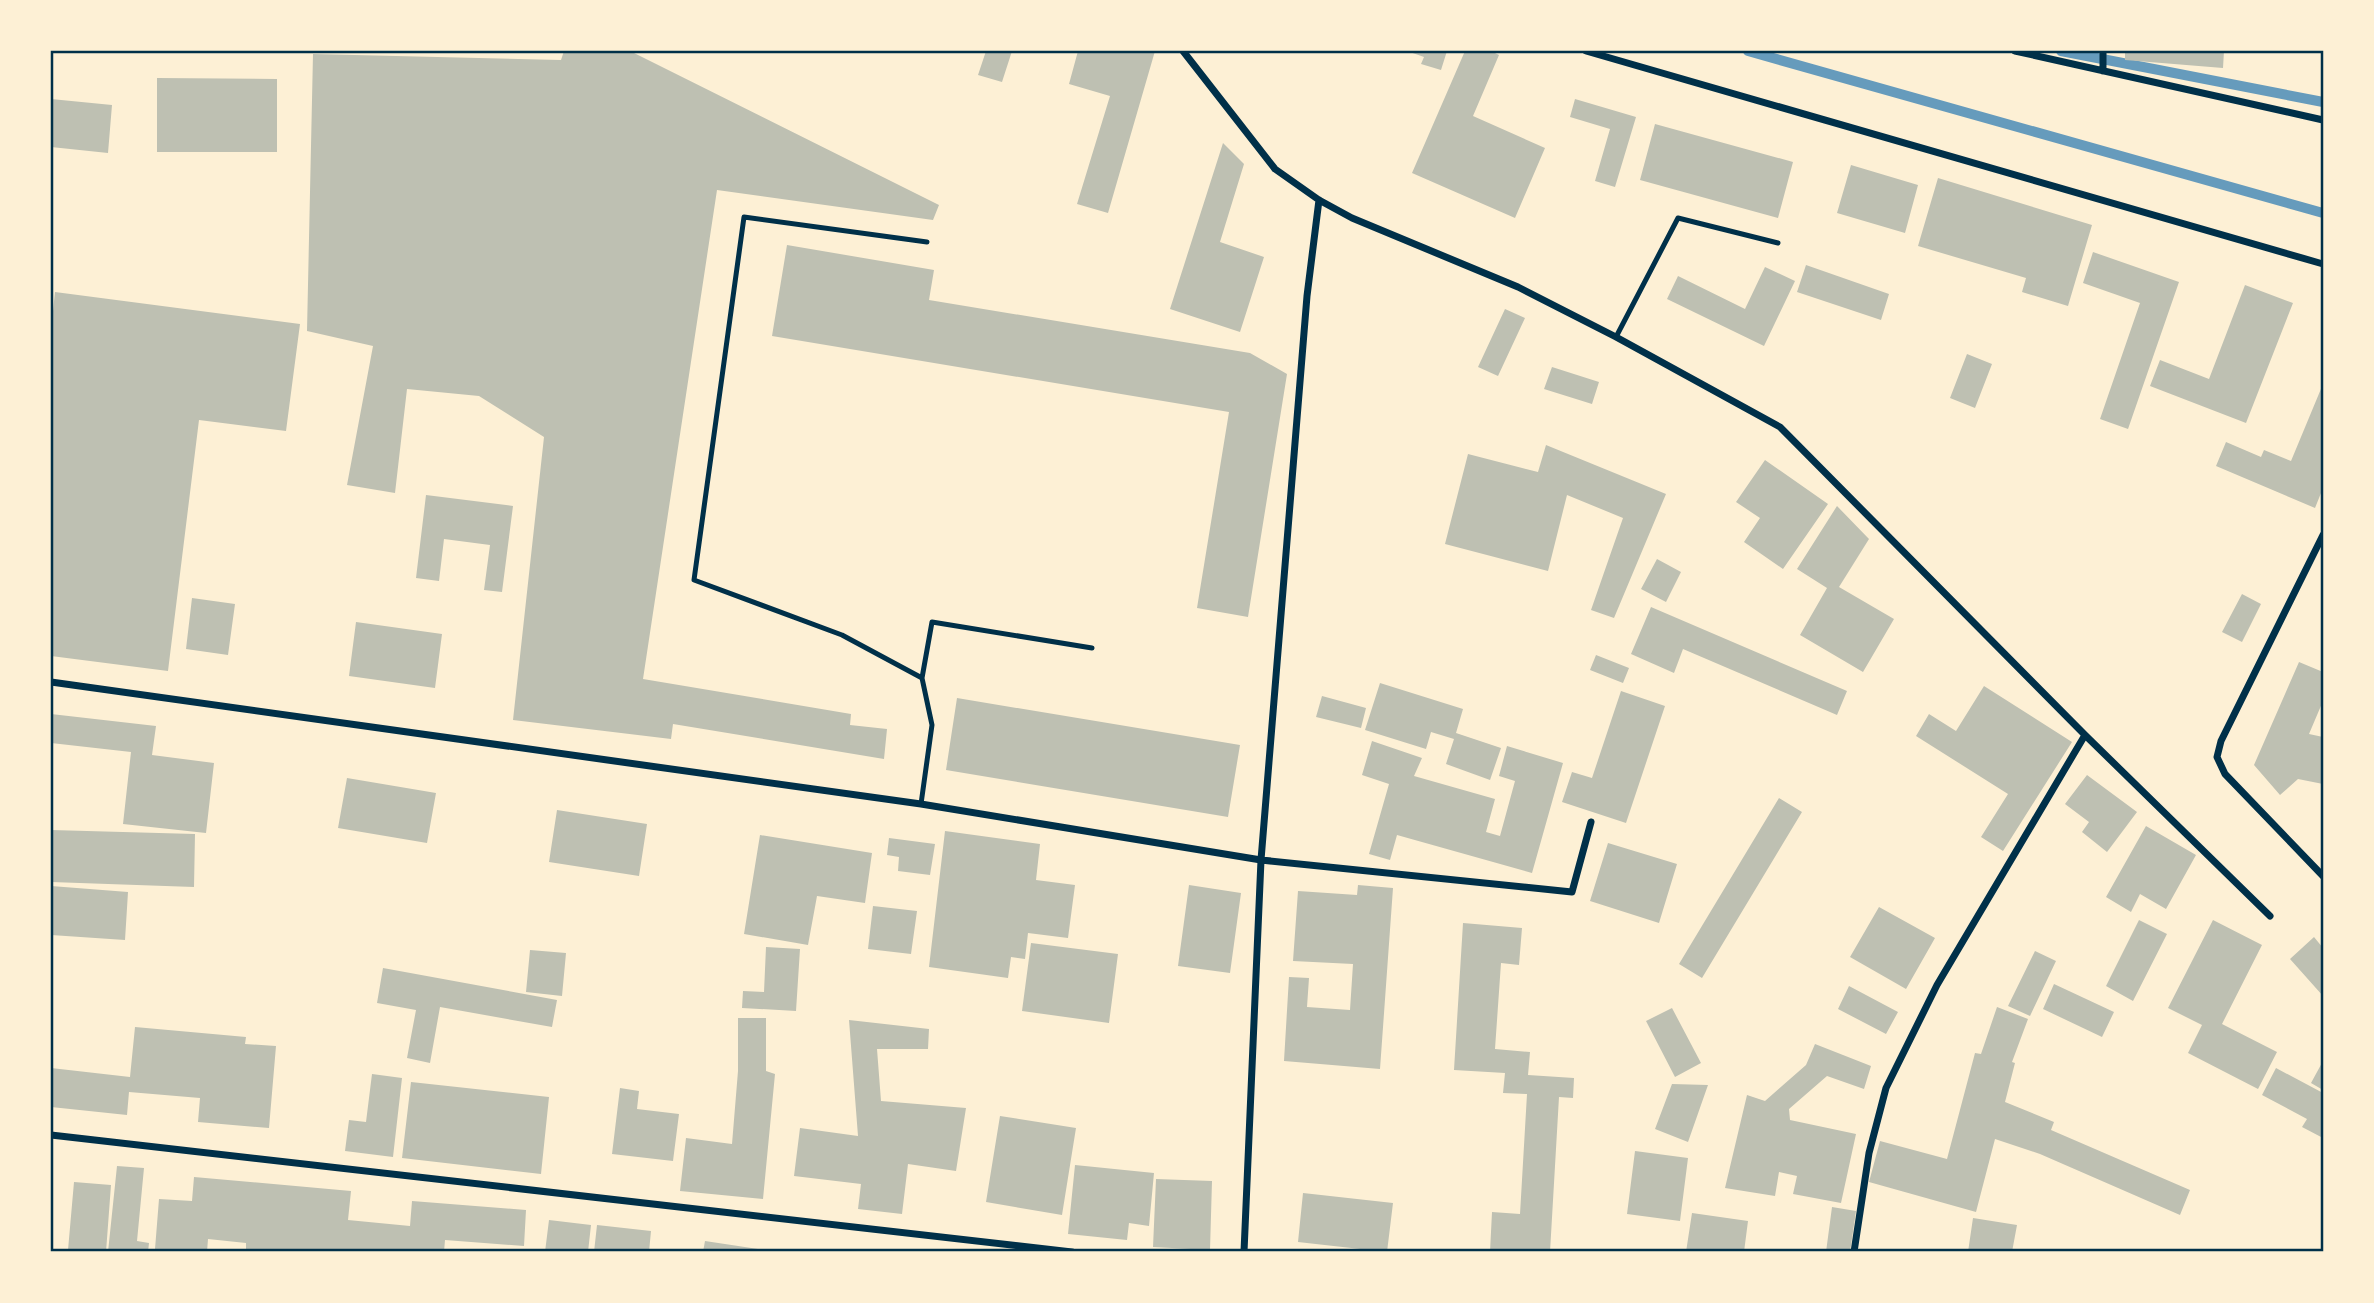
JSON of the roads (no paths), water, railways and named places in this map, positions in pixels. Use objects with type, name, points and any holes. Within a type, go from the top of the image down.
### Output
[{"type":"street","points":[[1183,51],[1275,169],[1319,200],[1352,218],[1518,287],[1780,427],[2085,735],[2270,916]]},
{"type":"street","points":[[1586,51],[2323,264]]},
{"type":"street","points":[[2015,51],[2323,120]]},
{"type":"street","points":[[2103,51],[2103,71]]},
{"type":"street","points":[[1244,1252],[1261,860],[1307,296],[1319,200]]},
{"type":"street","points":[[2323,536],[2221,741],[2217,757],[2225,774],[2323,876]]},
{"type":"street","points":[[51,682],[921,804],[1261,860],[1572,892],[1591,822]]},
{"type":"street","points":[[1854,1252],[1869,1153],[1886,1088],[1937,985],[2085,735]]},
{"type":"street","points":[[51,1135],[1072,1252]]},
{"type":"lane","points":[[922,678],[842,635],[694,580],[744,217],[926,242]]},
{"type":"lane","points":[[1616,337],[1678,218],[1778,243]]},
{"type":"lane","points":[[921,804],[932,724],[922,678],[932,622],[1092,648]]},
{"type":"waterway","points":[[1748,51],[2323,213]]},
{"type":"waterway","points":[[2061,51],[2323,102]]}]
